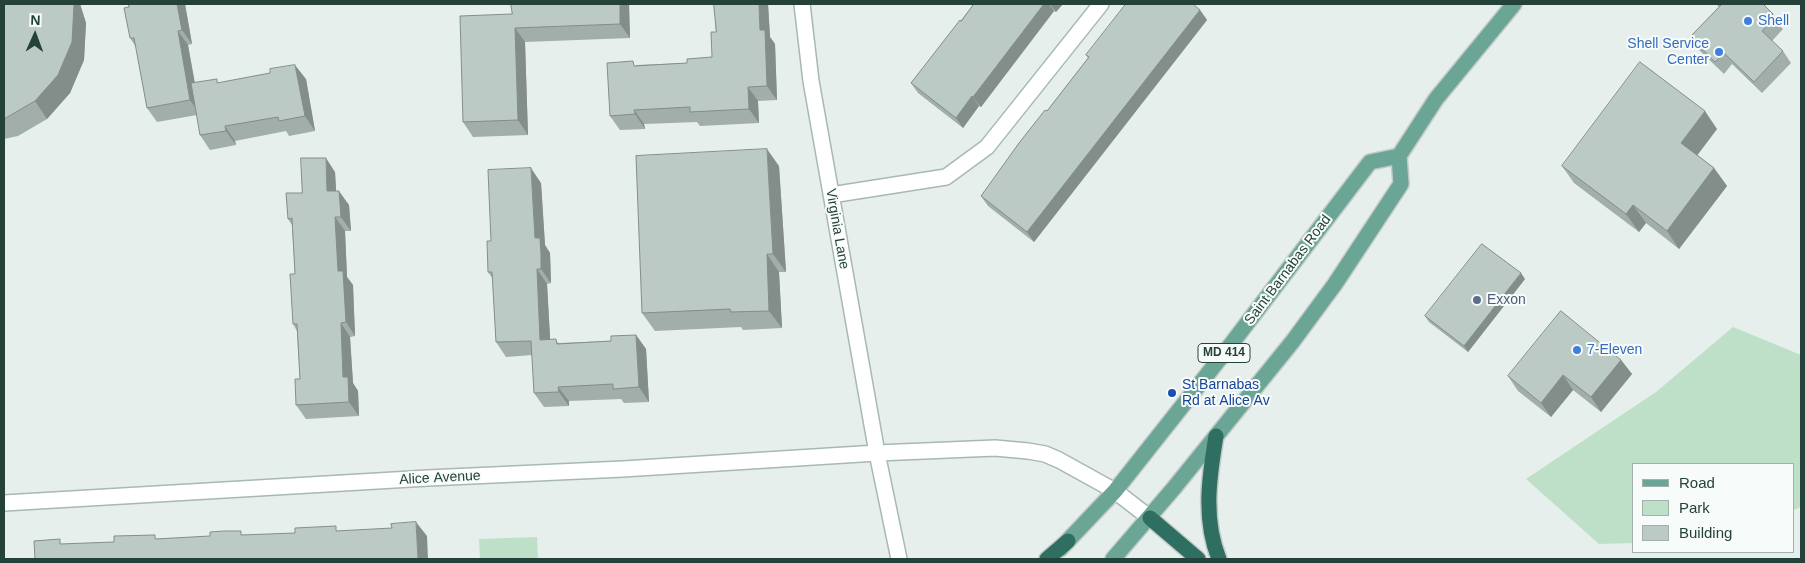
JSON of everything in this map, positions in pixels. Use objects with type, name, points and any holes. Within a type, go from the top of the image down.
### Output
[{"type":"highway","points":[[1216,436],[1209,481],[1209,506],[1211,534],[1219,559]]},
{"type":"highway","points":[[1150,518],[1198,559]]},
{"type":"highway","points":[[1049,559],[1068,541]]},
{"type":"main road","points":[[1399,156],[1436,99],[1514,4]]},
{"type":"main road","name":"MD 414","points":[[1113,559],[1150,518],[1298,334],[1335,284],[1401,184],[1399,156]]},
{"type":"main road","name":"Saint Barnabas Road","points":[[1068,541],[1115,491],[1229,347],[1370,162],[1399,156]]},
{"type":"street","name":"Virginia Lane","points":[[802,4],[811,81],[877,453],[899,559]]},
{"type":"street","points":[[831,195],[946,177],[987,147],[1101,4]]},
{"type":"street","points":[[877,453],[973,448],[1028,451],[1046,454],[1115,491],[1150,518]]},
{"type":"street","name":"Alice Avenue","points":[[4,503],[877,453]]},
{"type":"green space","points":[[1733,327],[1801,355],[1801,507],[1795,510],[1795,463],[1632,463],[1632,543],[1599,544],[1526,479],[1656,392]]},
{"type":"green space","points":[[537,537],[538,559],[480,559],[479,539]]},
{"type":"building","points":[[4,4],[74,5],[72,42],[58,75],[35,101],[4,119]]},
{"type":"building","points":[[128,4],[177,4],[182,30],[178,31],[190,100],[147,108],[134,38],[130,38],[124,8],[129,7]]},
{"type":"building","points":[[511,4],[620,4],[620,24],[515,28],[518,120],[463,122],[460,16],[512,14]]},
{"type":"building","points":[[714,4],[759,4],[760,30],[765,30],[767,86],[748,87],[749,109],[690,112],[690,107],[634,110],[635,114],[610,116],[607,63],[633,61],[634,66],[687,63],[687,59],[712,57],[711,32],[716,32]]},
{"type":"building","points":[[974,4],[1044,4],[956,118],[911,83]]},
{"type":"building","points":[[1126,4],[1193,4],[1200,10],[1027,232],[981,196],[1019,143],[1045,110],[1047,111],[1089,57],[1086,55]]},
{"type":"building","points":[[1720,4],[1763,4],[1773,14],[1774,18],[1762,31],[1783,51],[1754,82],[1724,53],[1715,62],[1690,37]]},
{"type":"building","points":[[1640,62],[1705,111],[1681,143],[1714,168],[1667,231],[1633,205],[1626,214],[1562,166]]},
{"type":"building","points":[[295,65],[305,116],[279,121],[278,117],[225,126],[226,131],[200,135],[191,83],[217,79],[217,83],[270,73],[270,69]]},
{"type":"building","points":[[767,149],[773,254],[767,254],[769,311],[731,312],[730,309],[642,313],[636,156]]},
{"type":"building","points":[[301,158],[326,158],[327,191],[339,191],[341,217],[335,217],[338,271],[343,271],[346,322],[341,323],[343,377],[348,377],[349,402],[296,405],[295,379],[300,379],[297,324],[293,324],[290,274],[295,274],[292,218],[288,219],[286,193],[302,193]]},
{"type":"building","points":[[531,168],[535,238],[540,238],[541,254],[541,269],[537,269],[540,340],[556,339],[557,344],[611,341],[611,336],[636,335],[639,387],[613,389],[613,384],[558,387],[559,392],[534,393],[531,341],[496,342],[492,272],[488,272],[487,241],[491,241],[488,170]]},
{"type":"building","name":"Exxon","points":[[1482,244],[1521,273],[1464,346],[1425,316]]},
{"type":"building","name":"7-Eleven","points":[[1561,311],[1621,360],[1591,397],[1563,375],[1541,403],[1508,376]]},
{"type":"building","points":[[416,522],[418,559],[35,559],[34,541],[60,539],[60,544],[114,542],[114,536],[155,535],[155,539],[210,536],[210,532],[224,531],[241,531],[241,535],[295,533],[295,528],[336,526],[336,531],[392,528],[391,524]]},
{"type":"place","name":"Shell","points":[[1748,21]]},
{"type":"place","name":"Shell Service Center","points":[[1719,52]]},
{"type":"place","name":"Exxon","points":[[1477,300]]},
{"type":"place","name":"7-Eleven","points":[[1577,350]]},
{"type":"place","name":"St Barnabas Rd at Alice Av","points":[[1172,393]]}]
